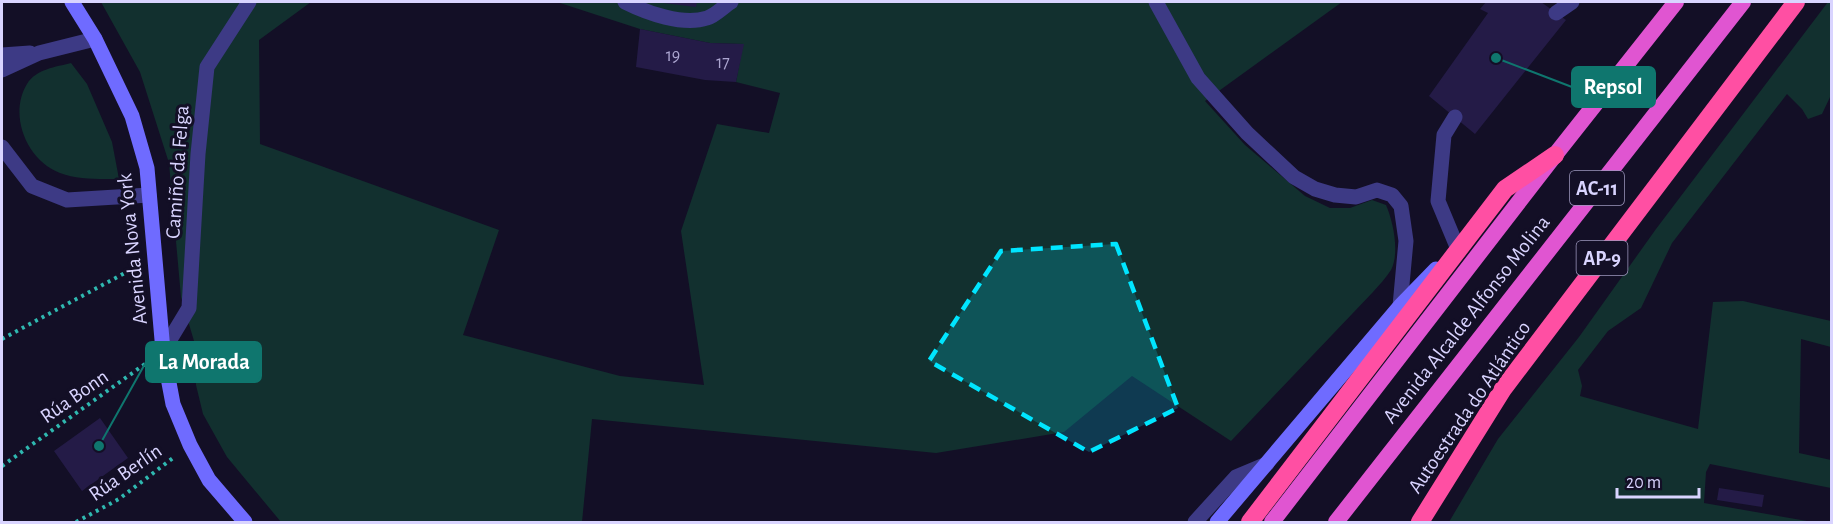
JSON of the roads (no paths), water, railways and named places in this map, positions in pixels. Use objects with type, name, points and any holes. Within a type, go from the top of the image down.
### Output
[{"type":"highway","name":"Avenida Alcalde Alfonso Molina","points":[[1272,522],[1676,2]]},
{"type":"highway","name":"Avenida Alcalde Alfonso Molina","points":[[1336,522],[1743,2]]},
{"type":"highway","name":"Autoestrada do Atlántico","points":[[1420,522],[1503,389],[1796,2]]},
{"type":"highway","points":[[1250,522],[1505,189],[1555,155]]},
{"type":"main road","name":"Avenida Nova York","points":[[72,2],[95,39],[132,116],[147,168],[163,351],[172,404],[209,480],[245,522]]},
{"type":"main road","points":[[1217,522],[1400,306],[1434,270],[1458,249]]},
{"type":"street","name":"Camiño da Felga","points":[[163,351],[189,308],[198,154],[207,67],[249,2]]},
{"type":"street","points":[[625,2],[677,21],[708,18],[730,2]]},
{"type":"street","points":[[1156,2],[1198,78],[1247,133],[1294,177],[1315,189],[1335,195],[1356,197],[1377,190],[1392,195],[1401,206],[1406,241],[1400,306]]},
{"type":"street","points":[[1556,13],[1572,2]]},
{"type":"street","points":[[2,70],[39,53],[95,39]]},
{"type":"street","points":[[2,55],[39,53]]},
{"type":"street","points":[[1455,117],[1444,135],[1438,201],[1458,249]]},
{"type":"street","points":[[2,147],[32,186],[67,200],[149,195]]},
{"type":"street","points":[[1195,522],[1236,477],[1267,464]]},
{"type":"place","name":"Repsol","points":[[1496,58]]},
{"type":"place","name":"La Morada","points":[[99,446]]}]
